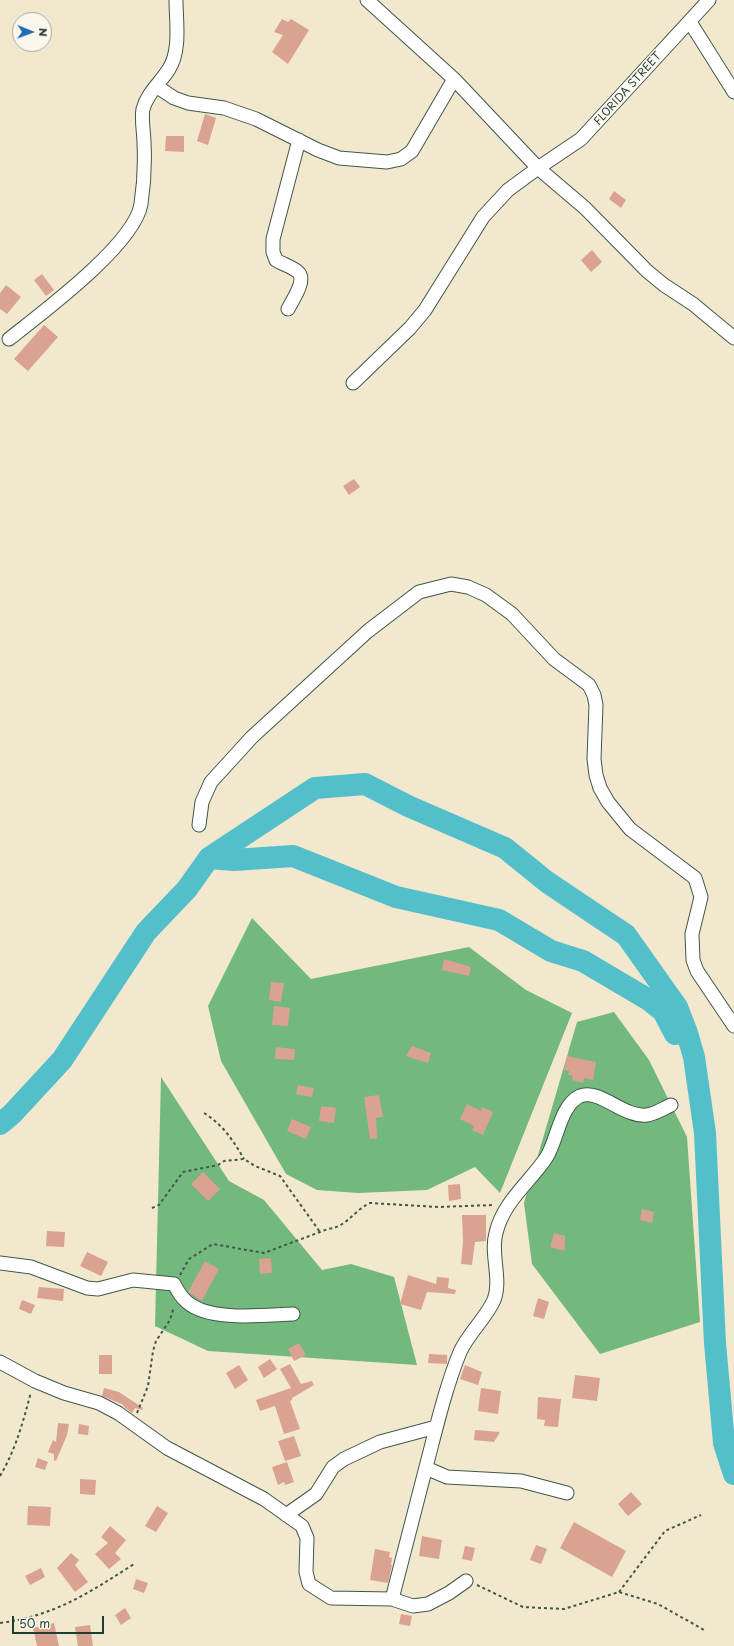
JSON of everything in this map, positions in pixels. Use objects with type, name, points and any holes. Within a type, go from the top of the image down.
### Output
[{"type":"street","points":[[9,338],[65,296],[104,258],[134,221],[141,205],[144,154],[143,110],[148,98],[170,68],[175,51],[176,0]]},
{"type":"street","points":[[367,0],[454,79],[538,168],[585,208],[647,271],[664,286],[693,304],[734,338]]},
{"type":"street","name":"FLORIDA STREET","points":[[353,383],[410,328],[425,310],[483,217],[508,190],[581,139],[709,0]]},
{"type":"street","points":[[690,22],[734,92]]},
{"type":"street","points":[[156,86],[174,98],[188,103],[224,108],[256,119],[318,150],[339,158],[387,162],[401,159],[412,151],[424,133],[454,79]]},
{"type":"street","points":[[288,309],[301,282],[300,275],[298,271],[276,260],[272,252],[273,239],[299,140]]},
{"type":"street","points":[[199,824],[202,802],[211,782],[252,737],[368,631],[419,592],[451,584],[468,587],[486,595],[512,614],[554,659],[589,685],[594,694],[596,705],[594,759],[596,775],[600,788],[608,802],[630,829],[695,878],[701,896],[692,934],[693,960],[697,971],[734,1026]]},
{"type":"street","points":[[392,1599],[447,1388],[461,1351],[494,1300],[497,1280],[495,1235],[498,1223],[509,1204],[547,1157],[556,1132],[569,1106],[579,1097],[587,1095],[598,1097],[633,1114],[648,1115],[671,1104]]},
{"type":"street","points":[[0,1263],[31,1267],[87,1288],[98,1289],[133,1280],[176,1289],[188,1302],[203,1310],[224,1314],[248,1316],[293,1314]]},
{"type":"street","points":[[0,1362],[35,1381],[64,1393],[100,1403],[133,1423],[168,1448],[264,1499],[302,1526],[307,1538],[306,1572],[310,1584],[318,1591],[331,1598],[392,1599],[413,1606],[428,1604],[449,1593],[466,1581]]},
{"type":"street","points":[[286,1515],[316,1494],[333,1467],[344,1459],[380,1442],[436,1427]]},
{"type":"street","points":[[426,1468],[447,1477],[521,1481],[567,1493]]},
{"type":"path","points":[[204,1113],[224,1129],[233,1140],[244,1160],[254,1166],[280,1176],[320,1232]]},
{"type":"path","points":[[152,1208],[160,1205],[183,1172],[218,1165],[224,1161],[244,1160]]},
{"type":"path","points":[[133,1423],[148,1386],[153,1350],[156,1341],[170,1320],[176,1289],[190,1259],[213,1244],[264,1253],[345,1224],[361,1207],[370,1203],[438,1207],[509,1204]]},
{"type":"path","points":[[0,1476],[17,1443],[35,1381]]},
{"type":"path","points":[[619,1592],[665,1531],[701,1515]]},
{"type":"path","points":[[0,1623],[50,1612],[69,1604],[134,1564]]},
{"type":"path","points":[[466,1581],[523,1607],[564,1609],[619,1592],[658,1604],[706,1631]]},
{"type":"green space","points":[[252,918],[311,979],[469,947],[526,990],[572,1013],[500,1193],[475,1167],[427,1190],[358,1193],[317,1190],[286,1174],[221,1061],[208,1006]]},
{"type":"green space","points":[[614,1012],[649,1060],[687,1137],[700,1322],[600,1354],[532,1264],[524,1203],[577,1022]]},
{"type":"green space","points":[[161,1077],[229,1181],[264,1200],[322,1270],[351,1264],[394,1277],[417,1365],[208,1351],[155,1326]]},
{"type":"building","points":[[282,19],[288,22],[291,19],[309,30],[288,64],[272,52],[283,35],[274,32]]},
{"type":"building","points":[[205,114],[216,118],[208,145],[197,141]]},
{"type":"building","points":[[166,136],[184,136],[184,152],[165,151]]},
{"type":"building","points":[[614,191],[626,200],[621,208],[609,199]]},
{"type":"building","points":[[592,250],[602,262],[591,272],[581,260]]},
{"type":"building","points":[[42,274],[54,290],[46,296],[34,280]]},
{"type":"building","points":[[6,285],[21,297],[7,314],[0,309],[0,293]]},
{"type":"building","points":[[44,325],[58,337],[28,371],[14,359]]},
{"type":"building","points":[[354,479],[360,487],[349,495],[343,486]]},
{"type":"building","points":[[444,959],[471,967],[469,976],[442,970]]},
{"type":"building","points":[[271,982],[284,983],[281,1002],[269,1000]]},
{"type":"building","points":[[274,1006],[290,1008],[288,1026],[272,1025]]},
{"type":"building","points":[[412,1046],[431,1053],[428,1063],[406,1056]]},
{"type":"building","points":[[276,1047],[295,1049],[294,1060],[275,1059]]},
{"type":"building","points":[[567,1056],[596,1062],[593,1080],[584,1078],[583,1083],[572,1080],[573,1076],[568,1075],[569,1071],[564,1070]]},
{"type":"building","points":[[298,1085],[314,1088],[312,1097],[296,1094]]},
{"type":"building","points":[[379,1095],[383,1117],[376,1118],[377,1138],[370,1139],[364,1097]]},
{"type":"building","points":[[467,1104],[481,1111],[482,1107],[493,1112],[483,1135],[472,1130],[474,1126],[460,1119]]},
{"type":"building","points":[[321,1106],[336,1108],[334,1123],[319,1121]]},
{"type":"building","points":[[292,1119],[311,1127],[306,1139],[287,1131]]},
{"type":"building","points":[[203,1172],[220,1189],[208,1201],[191,1184]]},
{"type":"building","points":[[460,1184],[461,1199],[449,1201],[448,1185]]},
{"type":"building","points":[[642,1209],[654,1212],[652,1223],[640,1220]]},
{"type":"building","points":[[462,1215],[486,1215],[486,1241],[475,1242],[472,1265],[461,1264],[463,1242]]},
{"type":"building","points":[[47,1231],[65,1232],[64,1247],[46,1246]]},
{"type":"building","points":[[554,1233],[565,1236],[565,1251],[550,1247]]},
{"type":"building","points":[[87,1252],[108,1262],[101,1276],[80,1266]]},
{"type":"building","points":[[271,1258],[272,1273],[260,1274],[259,1259]]},
{"type":"building","points":[[205,1261],[219,1269],[202,1301],[188,1292]]},
{"type":"building","points":[[408,1275],[436,1284],[437,1277],[449,1278],[448,1288],[456,1290],[455,1294],[427,1292],[421,1310],[400,1304]]},
{"type":"building","points":[[39,1287],[64,1289],[63,1301],[37,1298]]},
{"type":"building","points":[[538,1298],[549,1302],[544,1319],[533,1316]]},
{"type":"building","points":[[22,1300],[35,1305],[31,1314],[19,1309]]},
{"type":"building","points":[[299,1343],[306,1355],[294,1361],[288,1349]]},
{"type":"building","points":[[429,1354],[447,1355],[447,1364],[428,1363]]},
{"type":"building","points":[[99,1355],[112,1355],[112,1374],[99,1374]]},
{"type":"building","points":[[270,1359],[277,1369],[264,1378],[258,1367]]},
{"type":"building","points":[[290,1364],[301,1384],[312,1381],[314,1385],[292,1398],[290,1401],[300,1429],[284,1434],[275,1406],[260,1411],[256,1400],[291,1388],[280,1369]]},
{"type":"building","points":[[239,1365],[248,1380],[235,1389],[226,1373]]},
{"type":"building","points":[[465,1365],[482,1372],[478,1385],[460,1379]]},
{"type":"building","points":[[575,1375],[600,1378],[597,1401],[572,1398]]},
{"type":"building","points":[[104,1388],[119,1392],[143,1408],[142,1410],[135,1408],[132,1413],[123,1406],[124,1405],[102,1396]]},
{"type":"building","points":[[481,1388],[501,1391],[498,1414],[478,1411]]},
{"type":"building","points":[[538,1397],[561,1399],[558,1427],[544,1426],[545,1420],[537,1419]]},
{"type":"building","points":[[58,1423],[69,1424],[67,1435],[56,1461],[54,1460],[54,1454],[48,1452],[53,1440],[56,1442]]},
{"type":"building","points":[[79,1424],[89,1426],[88,1435],[78,1434]]},
{"type":"building","points":[[475,1430],[500,1432],[494,1442],[474,1440]]},
{"type":"building","points":[[294,1436],[301,1456],[285,1461],[278,1441]]},
{"type":"building","points":[[38,1458],[48,1462],[45,1470],[35,1467]]},
{"type":"building","points":[[287,1462],[294,1482],[285,1485],[284,1482],[278,1485],[272,1467]]},
{"type":"building","points":[[80,1479],[96,1480],[95,1495],[80,1494]]},
{"type":"building","points":[[631,1492],[642,1504],[628,1516],[618,1504]]},
{"type":"building","points":[[28,1506],[51,1507],[50,1526],[27,1525]]},
{"type":"building","points":[[157,1506],[168,1513],[156,1532],[145,1526]]},
{"type":"building","points":[[574,1522],[626,1551],[612,1577],[560,1548]]},
{"type":"building","points":[[110,1526],[126,1540],[115,1553],[121,1559],[109,1569],[95,1554],[108,1543],[101,1537]]},
{"type":"building","points":[[422,1536],[442,1540],[439,1559],[419,1556]]},
{"type":"building","points":[[536,1545],[547,1549],[541,1564],[530,1560]]},
{"type":"building","points":[[465,1546],[475,1548],[472,1561],[462,1559]]},
{"type":"building","points":[[375,1549],[390,1552],[389,1557],[392,1558],[392,1565],[388,1583],[370,1580]]},
{"type":"building","points":[[71,1553],[79,1560],[75,1565],[88,1582],[75,1592],[57,1568]]},
{"type":"building","points":[[41,1568],[45,1577],[30,1585],[25,1576]]},
{"type":"building","points":[[136,1579],[148,1583],[144,1593],[133,1589]]},
{"type":"building","points":[[125,1608],[131,1618],[121,1625],[115,1615]]},
{"type":"building","points":[[401,1614],[412,1616],[410,1626],[399,1624]]},
{"type":"building","points":[[54,1623],[59,1646],[37,1646],[33,1628]]},
{"type":"building","points":[[90,1625],[93,1646],[78,1646],[75,1627]]},
{"type":"waterway","points":[[0,1124],[12,1114],[62,1060],[146,932],[187,889],[209,858],[315,788],[365,784],[408,806],[505,848],[547,882],[626,935],[677,1007],[687,1033],[694,1057],[705,1133],[715,1343],[724,1443],[734,1474]]},
{"type":"waterway","points":[[209,858],[234,860],[293,856],[396,897],[499,920],[551,951],[583,961],[649,1000],[663,1011],[675,1034]]}]
